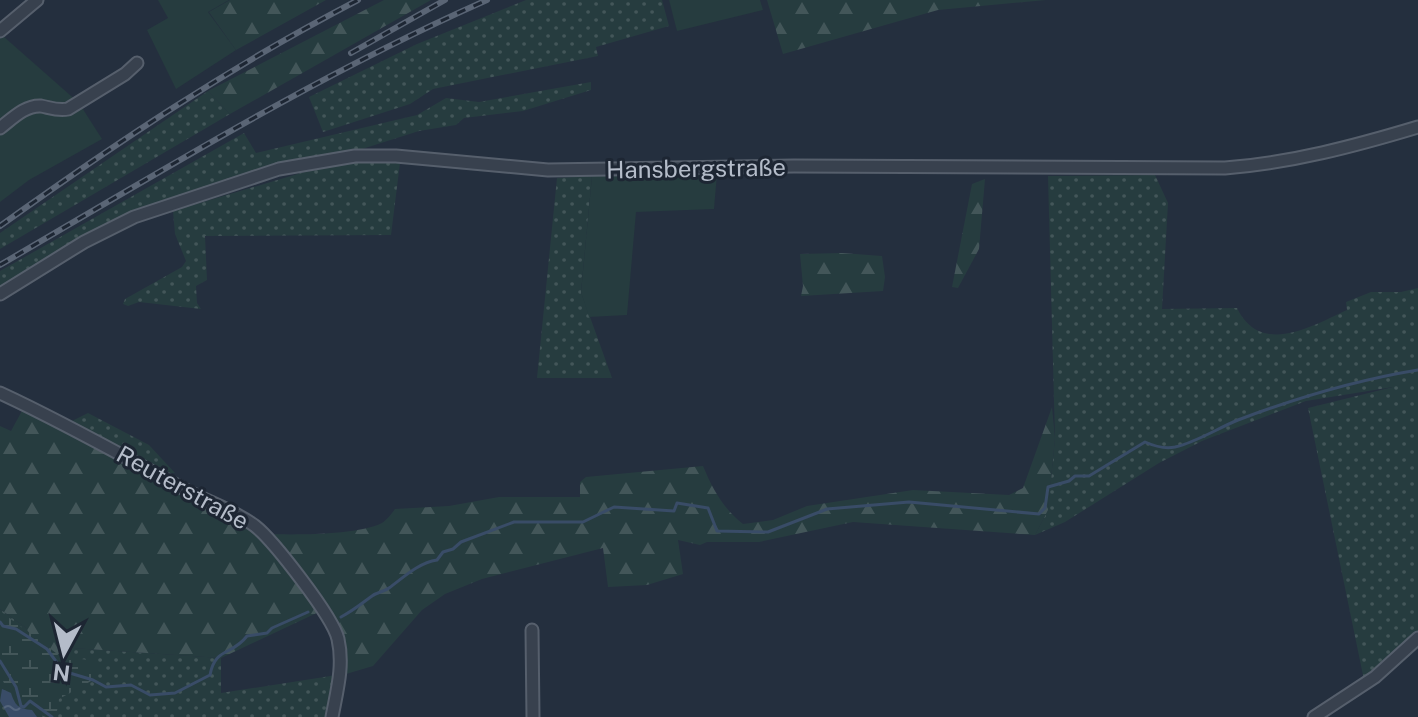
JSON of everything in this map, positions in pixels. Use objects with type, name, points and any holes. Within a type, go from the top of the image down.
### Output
[{"type":"street","points":[[0,31],[37,0]]},
{"type":"street","points":[[0,128],[23,110],[32,107],[57,111],[68,109],[125,74],[137,63]]},
{"type":"street","name":"Hansbergstraße","points":[[0,294],[84,242],[134,217],[279,169],[355,156],[396,156],[548,170],[794,166],[1225,168],[1266,165],[1368,142],[1418,127]]},
{"type":"street","name":"Reuterstraße","points":[[0,393],[238,515],[266,536],[327,614],[337,635],[342,667],[332,717]]},
{"type":"street","points":[[532,630],[533,717]]},
{"type":"street","points":[[1314,717],[1375,677],[1418,638]]},
{"type":"green space","points":[[158,0],[229,0],[208,12],[236,50],[176,89],[147,30],[168,18]]},
{"type":"green space","points":[[230,0],[326,0],[236,50],[209,12]]},
{"type":"green space","points":[[384,0],[431,0],[230,114],[208,91]]},
{"type":"green space","points":[[526,0],[662,0],[669,26],[596,47],[598,56],[433,89],[410,104],[323,132],[309,97],[417,44]]},
{"type":"green space","points":[[669,0],[760,0],[763,10],[677,31]]},
{"type":"green space","points":[[767,0],[1046,0],[938,10],[783,54]]},
{"type":"green space","points":[[3,36],[79,103],[102,139],[29,180],[0,202],[0,38]]},
{"type":"green space","points":[[591,82],[591,90],[523,111],[464,118],[456,125],[419,131],[362,149],[282,163],[126,214],[0,288],[0,271],[244,133],[256,153],[417,115],[446,98],[479,102]]},
{"type":"green space","points":[[208,91],[230,114],[0,249],[0,233]]},
{"type":"green space","points":[[372,160],[400,163],[391,235],[205,236],[207,280],[196,286],[197,303],[201,309],[139,302],[128,306],[123,304],[125,299],[182,267],[186,261],[175,234],[173,211],[304,172]]},
{"type":"green space","points":[[717,174],[714,209],[636,212],[627,315],[589,317],[581,292],[592,176]]},
{"type":"green space","points":[[1155,175],[1168,203],[1162,309],[1237,308],[1247,323],[1259,331],[1288,333],[1347,310],[1346,302],[1371,292],[1401,292],[1418,288],[1418,634],[1364,680],[1308,408],[1393,387],[1306,401],[1202,441],[1159,463],[1065,522],[1035,535],[1048,510],[1055,438],[1048,176]]},
{"type":"green space","points":[[592,176],[581,292],[612,378],[537,378],[557,178]]},
{"type":"green space","points":[[985,179],[979,249],[958,288],[952,287],[972,184]]},
{"type":"green space","points":[[800,254],[882,256],[883,291],[801,296]]},
{"type":"green space","points":[[1052,407],[1055,438],[1048,510],[1035,535],[853,522],[759,542],[707,542],[700,545],[678,540],[683,574],[647,585],[608,587],[603,548],[482,579],[445,594],[422,610],[373,666],[346,674],[339,634],[331,616],[308,582],[268,534],[358,530],[382,523],[395,509],[449,506],[499,497],[580,497],[580,482],[586,477],[703,466],[719,498],[743,524],[773,520],[807,506],[913,490],[1009,495],[1023,488]]},
{"type":"green space","points":[[23,409],[237,517],[265,539],[321,611],[221,658],[72,648],[55,670],[25,627],[0,609],[0,426],[11,431]]},
{"type":"green space","points":[[88,413],[149,445],[175,473],[160,474],[70,422]]},
{"type":"green space","points":[[0,609],[25,627],[55,670],[72,648],[221,658],[221,693],[337,675],[329,717],[0,717]]},
{"type":"green space","points":[[0,611],[60,656],[95,661],[93,680],[59,699],[56,717],[46,717],[15,705],[0,675]]},
{"type":"water","points":[[2,689],[11,693],[18,706],[32,710],[37,717],[9,717],[0,701]]},
{"type":"waterway","points":[[341,617],[417,567],[437,560],[443,552],[461,542],[514,522],[583,522],[614,507],[674,511],[677,503],[708,508],[717,531],[768,532],[827,509],[909,502],[1039,514],[1045,508],[1048,487],[1075,476],[1089,476],[1145,442],[1167,448],[1183,445],[1238,420],[1304,397],[1418,370]]},
{"type":"waterway","points":[[0,622],[47,649],[63,671],[106,687],[131,685],[150,695],[175,693],[210,675],[216,660],[247,636],[267,633],[308,612]]},
{"type":"waterway","points":[[0,661],[16,687],[21,706],[30,701],[52,717]]},
{"type":"railway","points":[[0,226],[175,107],[265,51],[358,0]]},
{"type":"railway","points":[[351,53],[445,0]]},
{"type":"railway","points":[[0,265],[300,92],[487,0]]}]
